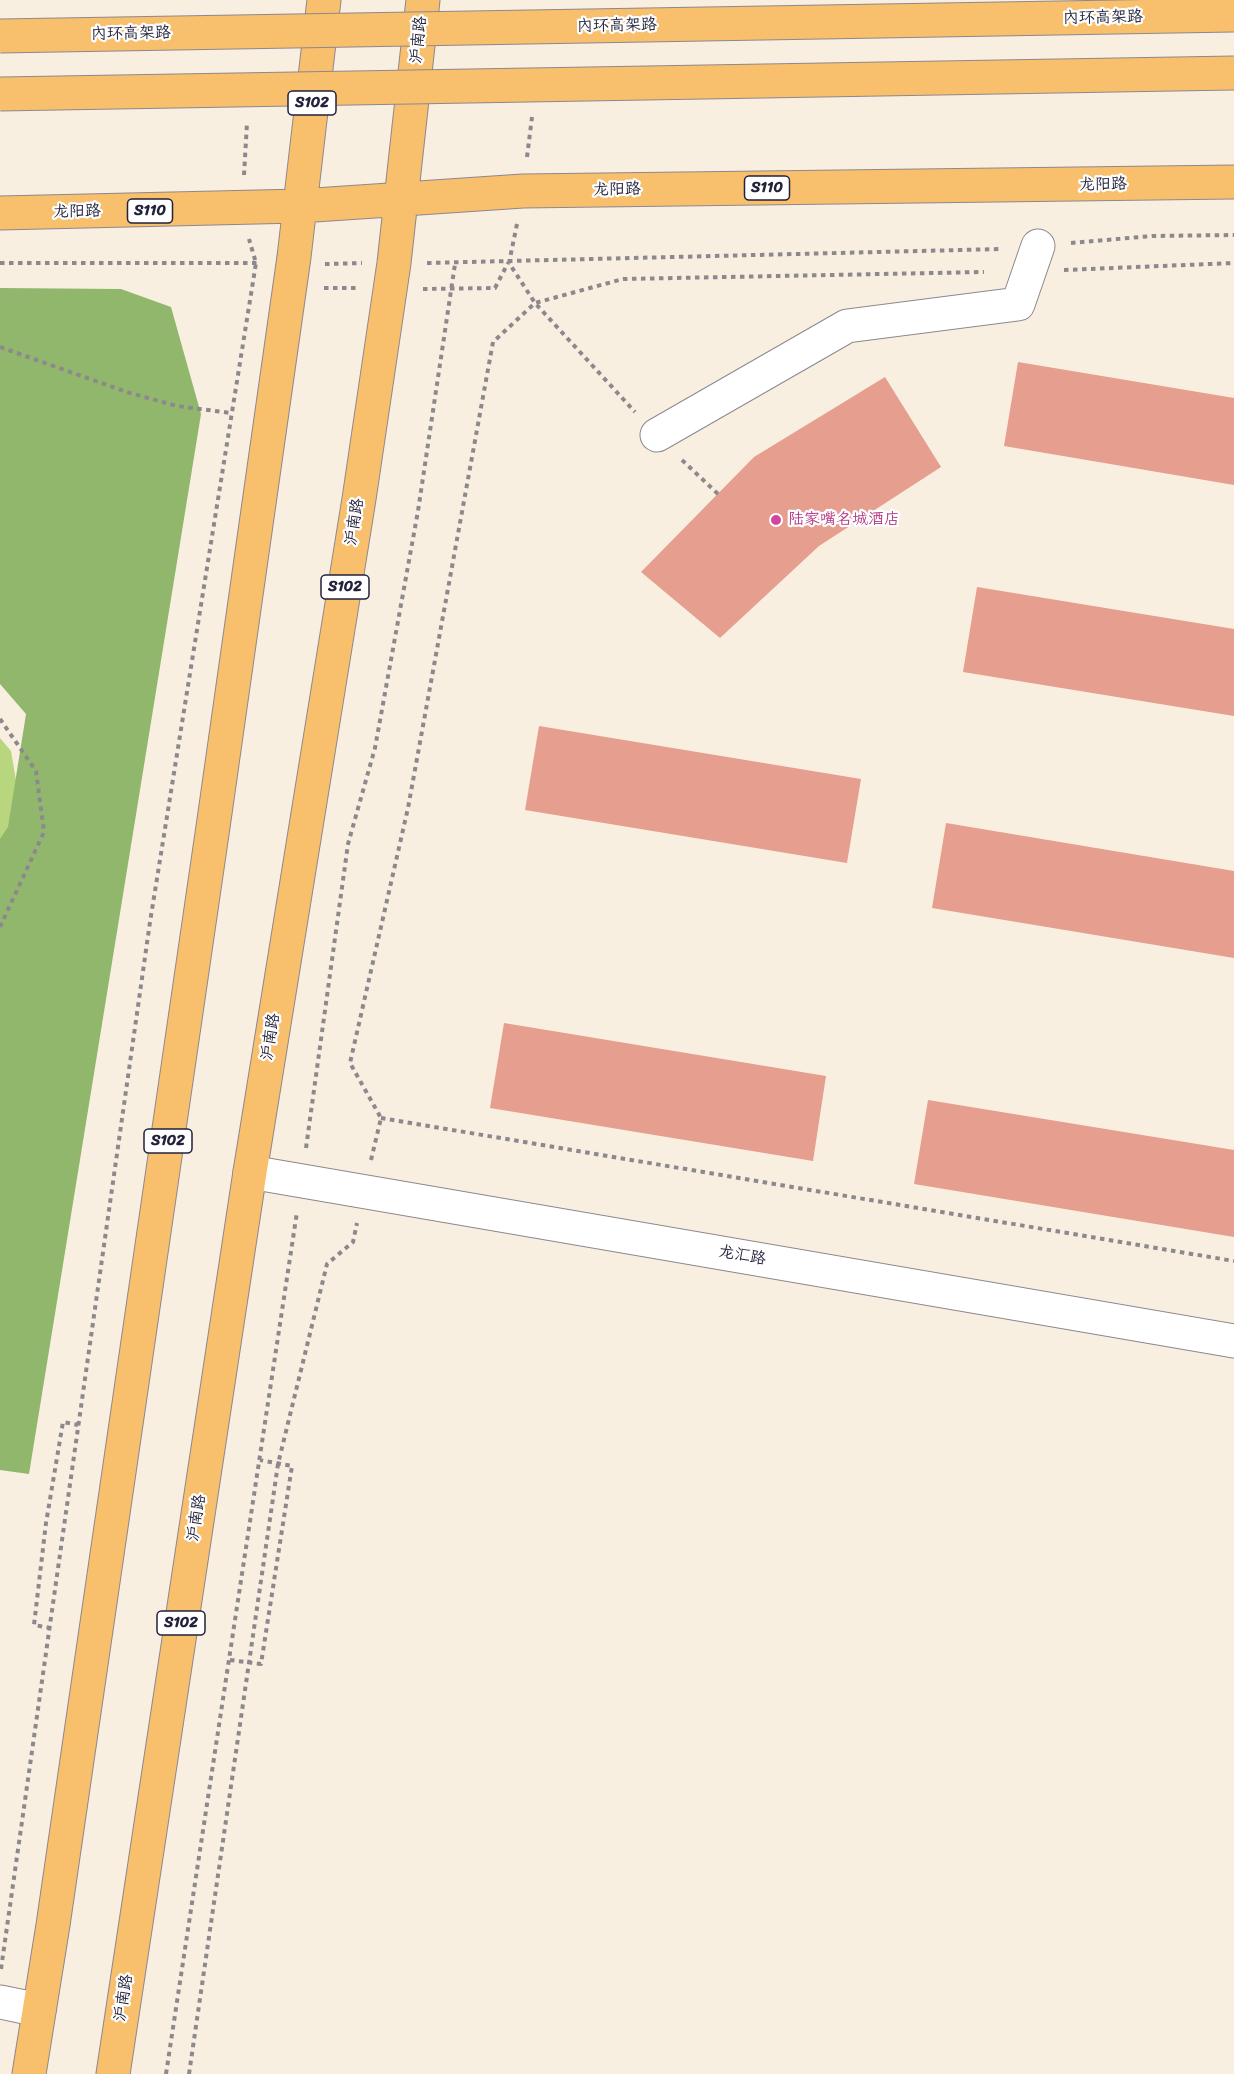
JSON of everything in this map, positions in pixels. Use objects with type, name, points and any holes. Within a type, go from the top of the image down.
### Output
[{"type":"main road","name":"S102","points":[[29,2074],[214,820],[300,206],[324,0]]},
{"type":"main road","name":"沪南路","points":[[113,2074],[250,1172],[356,523],[394,263],[423,0]]},
{"type":"main road","name":"内环高架路","points":[[0,36],[1234,15]]},
{"type":"main road","points":[[0,94],[1234,74]]},
{"type":"main road","name":"龙阳路","points":[[0,213],[300,206],[523,192],[1234,182]]},
{"type":"street","points":[[657,435],[847,326],[1018,304],[1034,259]]},
{"type":"street","name":"龙汇路","points":[[250,1172],[1234,1341]]},
{"type":"street","points":[[0,2002],[39,2010]]},
{"type":"path","points":[[532,113],[523,192],[509,263],[535,303],[657,435],[718,494]]},
{"type":"path","points":[[0,1979],[148,933],[256,263],[242,208],[247,116]]},
{"type":"path","points":[[189,2074],[247,1661],[278,1464],[327,1264],[353,1242],[381,1118],[350,1063],[408,808],[493,342],[535,303],[623,279],[1034,259],[1100,239],[1234,235]]},
{"type":"path","points":[[0,263],[292,264],[1034,259],[1234,263]]},
{"type":"path","points":[[0,347],[129,393],[177,406],[231,413]]},
{"type":"path","points":[[0,719],[36,771],[44,832],[0,927]]},
{"type":"path","points":[[381,1118],[1234,1261]]},
{"type":"path","points":[[51,1628],[34,1625],[46,1523],[63,1422],[78,1425]]},
{"type":"path","points":[[230,1659],[261,1664],[292,1466],[260,1460]]},
{"type":"green space","points":[[0,288],[121,289],[171,307],[201,414],[29,1474],[0,1470],[0,839],[8,827],[26,714],[0,684]]},
{"type":"green space","points":[[0,738],[11,751],[23,821],[0,874]]},
{"type":"building","points":[[1018,362],[1234,398],[1234,485],[1004,446]]},
{"type":"building","name":"陆家嘴名城酒店","points":[[885,377],[941,467],[819,546],[720,638],[641,572],[754,457]]},
{"type":"building","points":[[977,587],[1234,629],[1234,716],[963,672]]},
{"type":"building","points":[[539,726],[861,779],[847,863],[525,810]]},
{"type":"building","points":[[946,823],[1234,871],[1234,958],[932,908]]},
{"type":"building","points":[[504,1023],[826,1076],[813,1161],[490,1108]]},
{"type":"building","points":[[928,1100],[1234,1150],[1234,1237],[914,1184]]},
{"type":"place","name":"陆家嘴名城酒店","points":[[776,520]]}]
